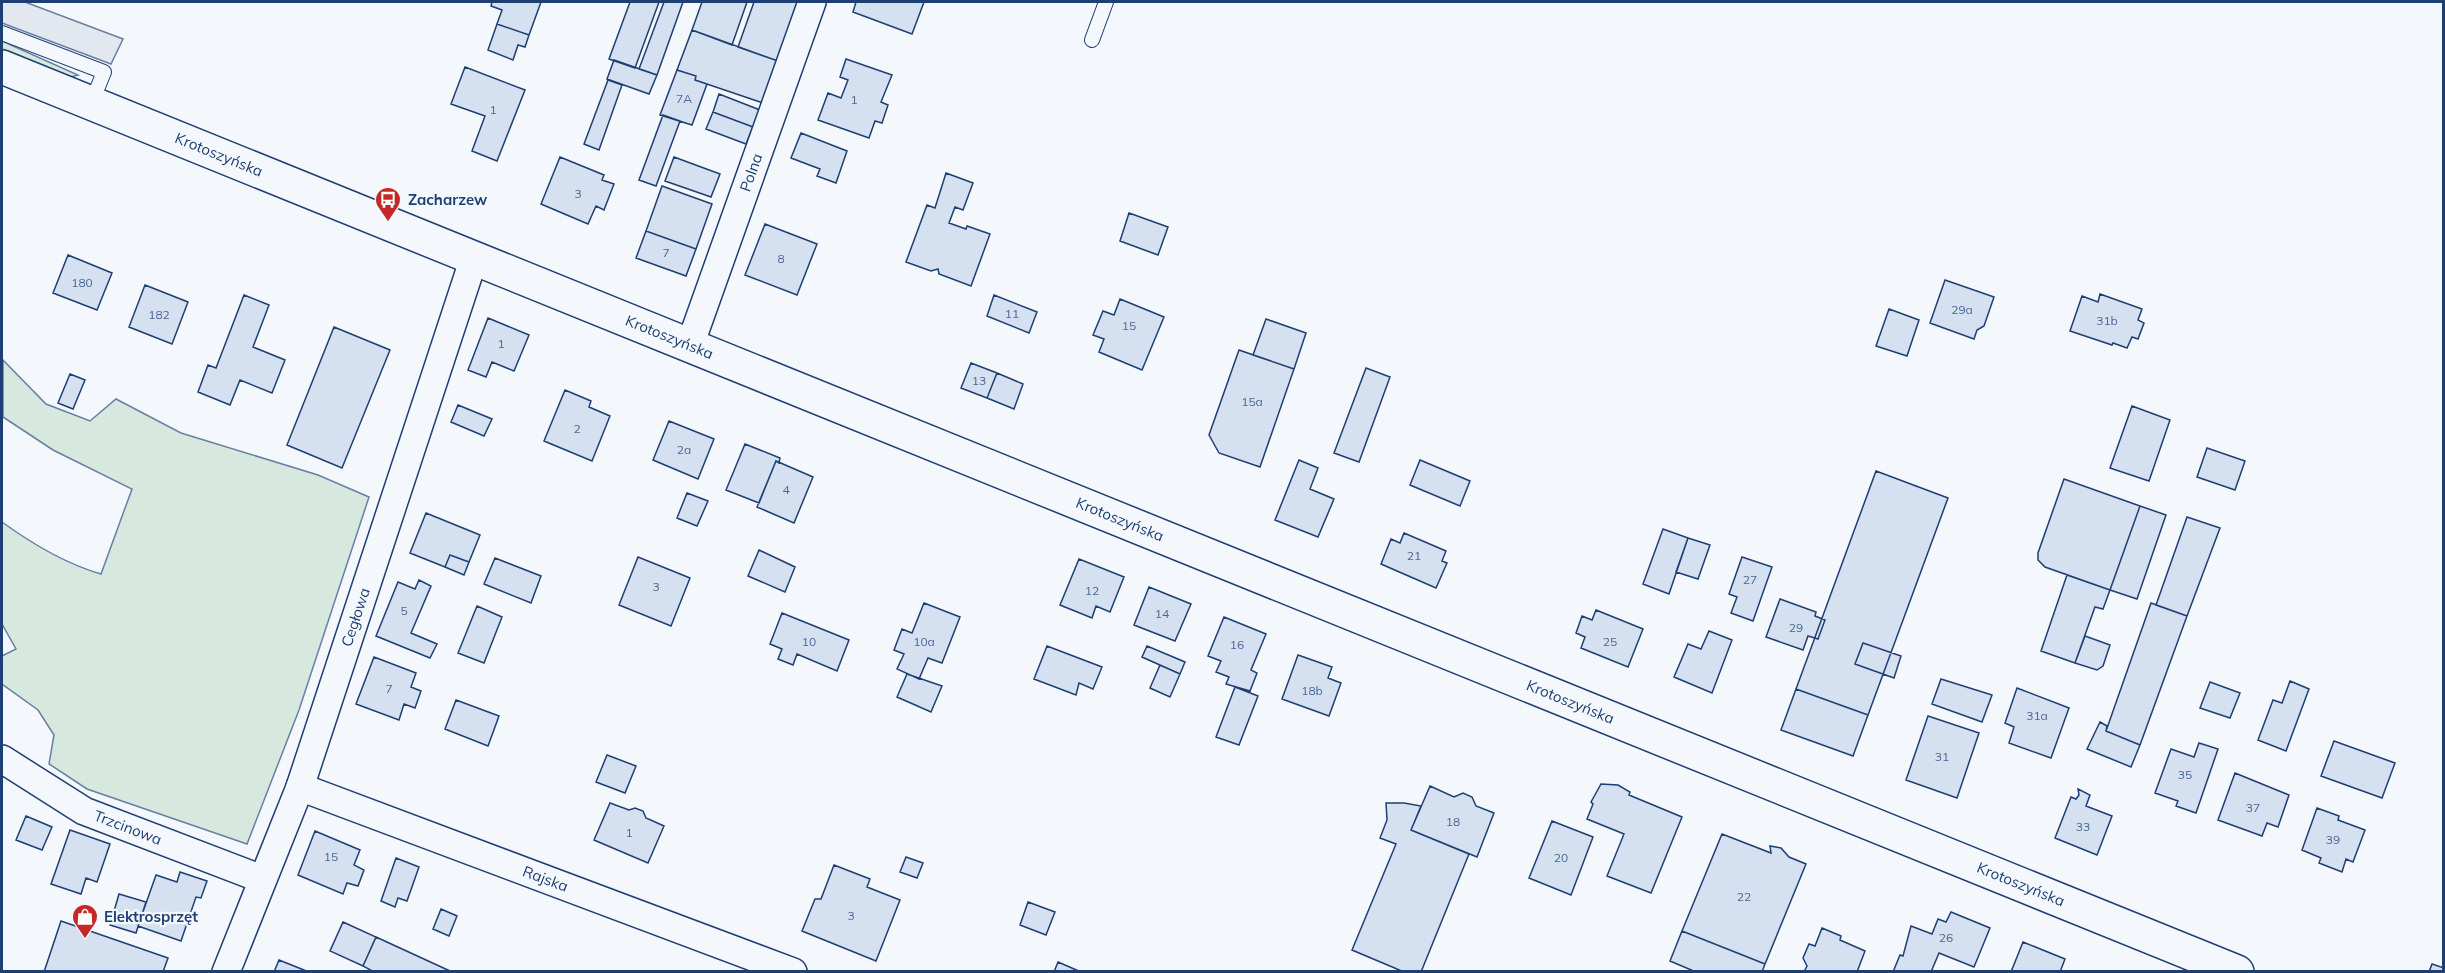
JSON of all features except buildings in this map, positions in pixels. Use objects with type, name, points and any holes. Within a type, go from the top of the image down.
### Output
[{"type":"main road","name":"Krotoszyńska","points":[[2,67],[2237,972]]},
{"type":"street","name":"Polna","points":[[690,345],[812,2]]},
{"type":"street","name":"Cegłowa","points":[[226,972],[300,787],[474,258]]},
{"type":"street","name":"Trzcinowa","points":[[2,759],[84,811],[262,879]]},
{"type":"street","name":"Rajska","points":[[300,787],[793,972]]},
{"type":"lane","points":[[1092,40],[1106,2]]},
{"type":"lane","points":[[2,33],[104,72],[92,104]]},
{"type":"shaded area","points":[[2,2],[25,2],[123,39],[111,64],[2,23]]},
{"type":"shaded area","points":[[2,41],[78,75],[71,77],[2,49]]},
{"type":"shaded area","points":[[3,360],[46,404],[90,421],[116,399],[181,433],[318,475],[369,497],[299,710],[247,844],[87,789],[49,764],[54,735],[38,710],[2,684],[2,656],[16,649],[2,624],[2,522],[49,552],[75,565],[101,574],[132,489],[53,450],[3,417]]},
{"type":"place","name":"Zacharzew","points":[[388,223]]},
{"type":"place","name":"Elektrosprzęt","points":[[85,940]]}]
